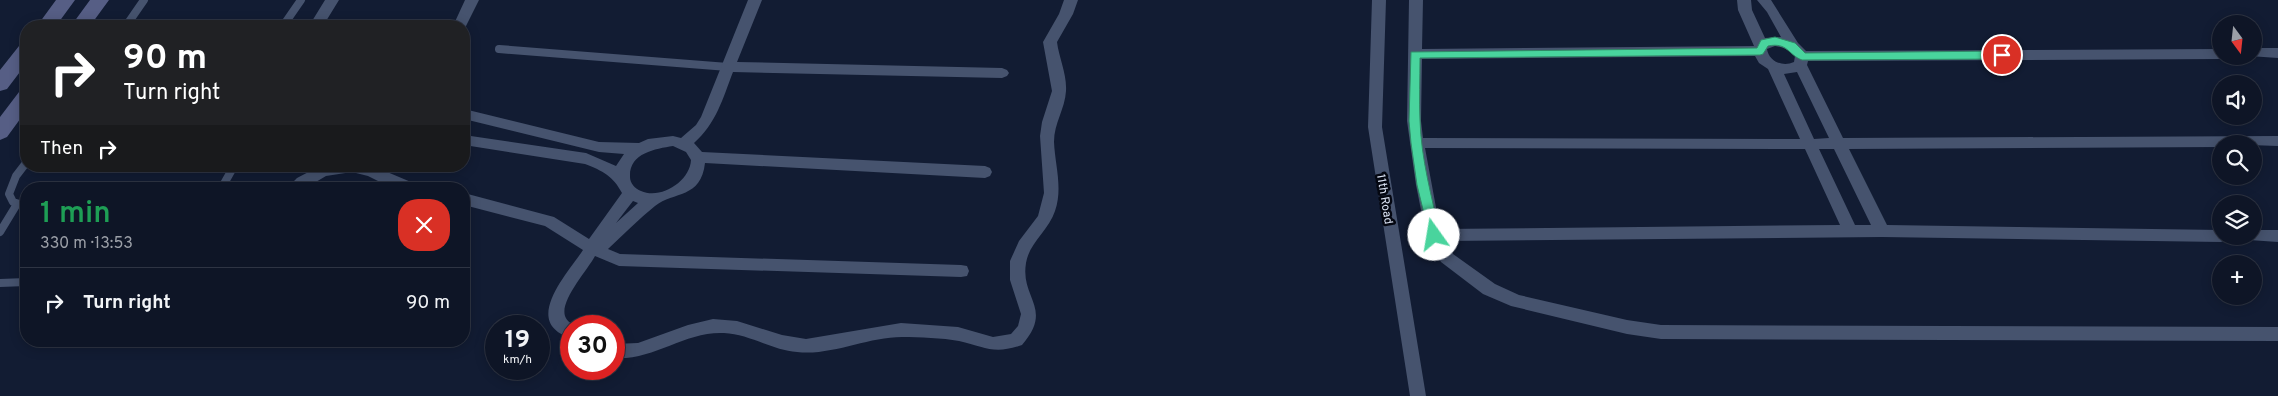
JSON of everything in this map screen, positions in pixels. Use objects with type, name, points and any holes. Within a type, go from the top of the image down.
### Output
[{"type":"main road","points":[[51,20],[66,0]]},
{"type":"main road","points":[[85,20],[100,0]]},
{"type":"main road","points":[[0,84],[20,59]]},
{"type":"main road","points":[[0,132],[20,105]]},
{"type":"street","points":[[320,20],[332,0]]},
{"type":"street","points":[[463,20],[472,0]]},
{"type":"street","points":[[683,144],[705,125],[754,0]]},
{"type":"street","points":[[625,352],[638,350],[692,330],[713,326],[738,328],[791,346],[806,346],[900,330],[958,334],[993,344],[1016,340],[1028,326],[1030,314],[1017,270],[1019,260],[1024,244],[1043,223],[1051,198],[1047,141],[1050,116],[1058,99],[1059,83],[1050,42],[1066,14],[1071,0]]},
{"type":"street","name":"11th Road","points":[[1379,0],[1375,127],[1418,396]]},
{"type":"street","points":[[1416,0],[1414,121],[1423,185],[1434,235],[1447,258],[1477,280],[1500,294],[1517,301],[1661,332],[2278,334]]},
{"type":"street","points":[[1744,0],[1745,10],[1764,59],[1773,66],[1786,69],[1801,61],[2212,54]]},
{"type":"street","points":[[1764,0],[1772,9],[1801,61],[1838,144],[1882,231]]},
{"type":"street","points":[[1415,54],[1761,48],[1775,41],[1792,46]]},
{"type":"street","points":[[2262,53],[2278,53]]},
{"type":"street","points":[[1773,66],[1850,231]]},
{"type":"street","points":[[728,67],[1002,73]]},
{"type":"street","points":[[470,116],[599,146],[641,149]]},
{"type":"street","points":[[470,135],[484,119]]},
{"type":"street","points":[[470,141],[586,159],[600,164],[621,176]]},
{"type":"street","points":[[1416,143],[1838,144],[2278,141]]},
{"type":"street","points":[[662,142],[683,144],[692,149],[697,157],[696,172],[684,186],[665,196],[645,198],[630,193],[622,183],[621,176],[626,161],[641,149],[662,142]]},
{"type":"street","points":[[697,157],[985,172]]},
{"type":"street","points":[[301,182],[319,172]]},
{"type":"street","points":[[373,172],[393,182]]},
{"type":"street","points":[[560,323],[557,318],[556,309],[559,298],[630,193]]},
{"type":"street","points":[[592,251],[654,198]]},
{"type":"street","points":[[470,201],[549,221],[592,251],[614,259],[961,270]]},
{"type":"street","points":[[1434,235],[1882,231],[2212,236]]},
{"type":"street","points":[[2262,236],[2278,236]]},
{"type":"lane","points":[[130,20],[144,0]]},
{"type":"lane","points":[[287,20],[301,0]]},
{"type":"lane","points":[[499,49],[728,67]]},
{"type":"lane","points":[[20,171],[9,194],[13,202],[20,205]]},
{"type":"lane","points":[[0,232],[17,204]]},
{"type":"lane","points":[[0,283],[20,282]]},
{"type":"route","points":[[1434,235],[1416,143],[1414,121],[1415,54],[1760,52],[1760,48],[1765,43],[1781,41],[1792,46],[1802,56],[2002,55]]}]
